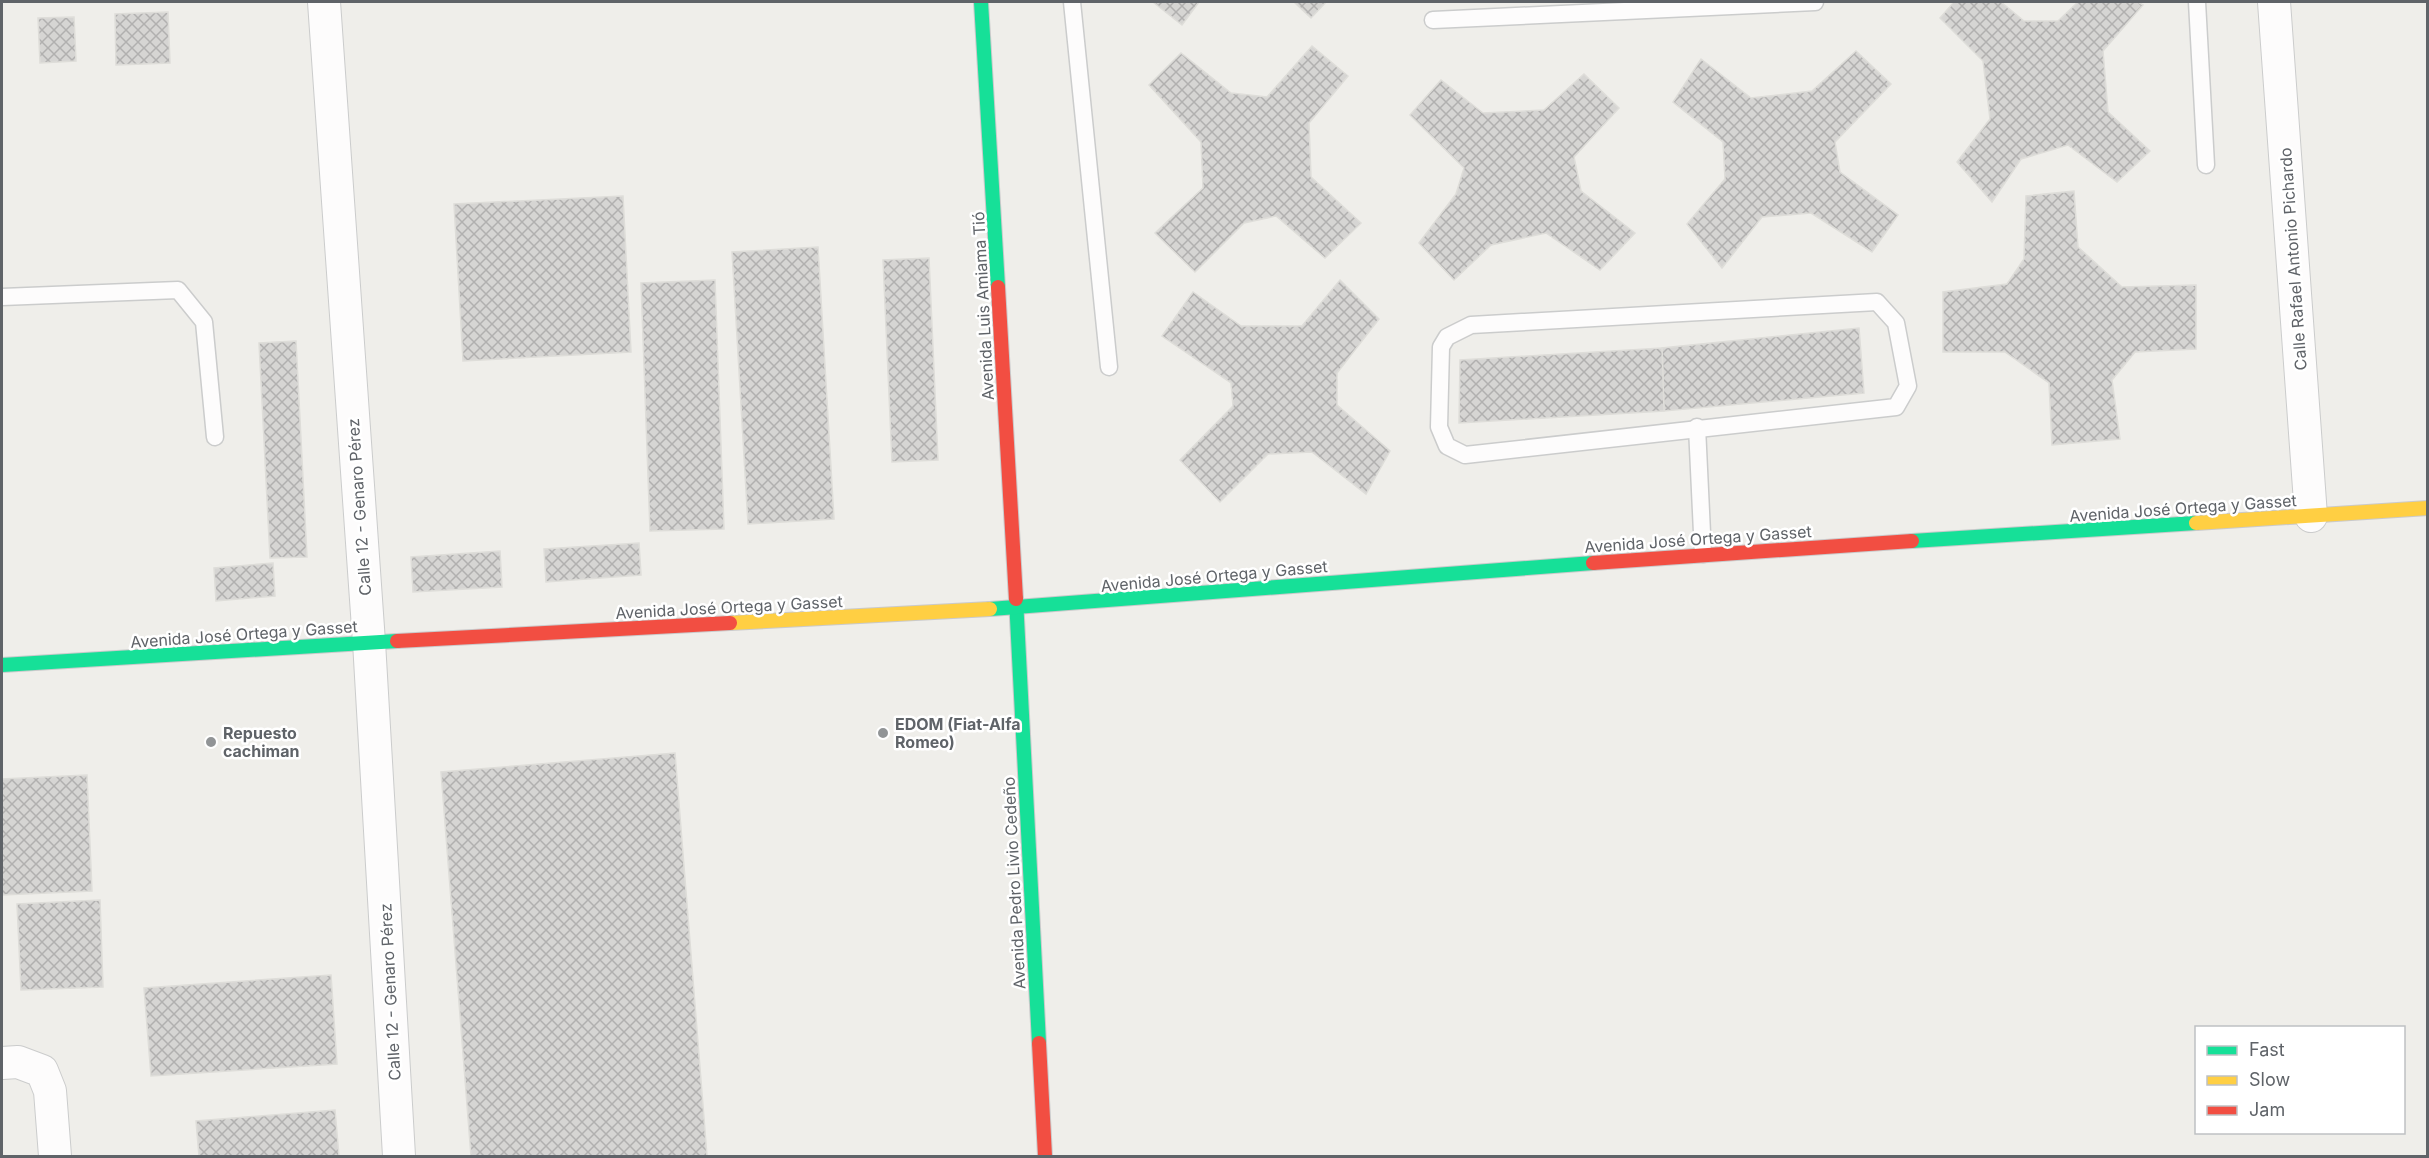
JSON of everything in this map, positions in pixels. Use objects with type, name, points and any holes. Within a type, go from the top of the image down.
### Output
[{"type":"main road","name":"Avenida Luis Amiama Tió","points":[[981,2],[1017,608]]},
{"type":"main road","name":"Avenida José Ortega y Gasset","points":[[2,665],[369,642],[1017,608],[1703,554],[2427,508]]},
{"type":"main road","name":"Avenida Pedro Livio Cedeño","points":[[1017,608],[1045,1156]]},
{"type":"street","name":"Calle 12 - Genaro Pérez","points":[[324,2],[369,642],[399,1156]]},
{"type":"street","name":"Calle Rafael Antonio Pichardo","points":[[2274,2],[2311,516]]},
{"type":"street","points":[[2,1064],[18,1062],[42,1071],[50,1091],[55,1156]]},
{"type":"lane","points":[[1072,2],[1109,367]]},
{"type":"lane","points":[[1433,20],[1548,8],[1815,2]]},
{"type":"lane","points":[[2197,2],[2206,165]]},
{"type":"lane","points":[[2,297],[178,290],[204,322],[215,437]]},
{"type":"lane","points":[[1877,302],[1896,323],[1908,386],[1896,407],[1697,427],[1465,455],[1447,446],[1439,427],[1441,347],[1448,337],[1471,325],[1877,302]]},
{"type":"lane","points":[[1697,427],[1703,554]]},
{"type":"building","points":[[1153,2],[1199,2],[1182,25]]},
{"type":"building","points":[[1294,2],[1326,2],[1311,18]]},
{"type":"building","points":[[1954,2],[2001,2],[2024,21],[2058,21],[2078,2],[2138,2],[2143,5],[2103,51],[2108,112],[2150,151],[2117,182],[2068,145],[2021,159],[1992,202],[1957,162],[1990,119],[1983,61],[1940,18]]},
{"type":"building","points":[[168,12],[170,63],[116,65],[115,14]]},
{"type":"building","points":[[74,17],[76,61],[40,63],[38,18]]},
{"type":"building","points":[[1312,46],[1348,76],[1309,123],[1311,177],[1361,223],[1325,258],[1276,216],[1244,223],[1195,272],[1155,233],[1203,188],[1201,142],[1149,85],[1181,53],[1231,93],[1267,97]]},
{"type":"building","points":[[1856,51],[1891,84],[1835,142],[1840,172],[1898,215],[1872,252],[1811,213],[1762,217],[1722,268],[1687,224],[1725,179],[1723,142],[1673,102],[1701,59],[1751,98],[1812,91]]},
{"type":"building","points":[[1584,74],[1619,108],[1574,157],[1581,191],[1635,233],[1600,270],[1546,233],[1491,245],[1454,280],[1419,243],[1456,194],[1464,168],[1410,115],[1441,80],[1483,113],[1544,110]]},
{"type":"building","points":[[2074,191],[2078,247],[2122,287],[2196,285],[2196,349],[2135,352],[2112,380],[2120,439],[2052,445],[2049,383],[2005,352],[1943,352],[1943,292],[2007,284],[2024,259],[2026,196]]},
{"type":"building","points":[[623,196],[631,352],[463,361],[454,204]]},
{"type":"building","points":[[818,247],[834,519],[748,524],[732,252]]},
{"type":"building","points":[[929,258],[938,460],[892,462],[883,260]]},
{"type":"building","points":[[715,280],[724,529],[650,531],[641,283]]},
{"type":"building","points":[[1340,280],[1379,319],[1337,373],[1337,405],[1390,451],[1366,494],[1312,452],[1268,454],[1220,502],[1180,460],[1233,406],[1231,383],[1162,336],[1193,292],[1241,326],[1302,326]]},
{"type":"building","points":[[1859,328],[1864,393],[1664,411],[1662,348]]},
{"type":"building","points":[[296,341],[307,557],[270,558],[259,343]]},
{"type":"building","points":[[1662,348],[1664,411],[1459,423],[1460,360]]},
{"type":"building","points":[[639,543],[641,575],[546,582],[544,549]]},
{"type":"building","points":[[500,551],[502,587],[413,592],[411,557]]},
{"type":"building","points":[[273,563],[275,596],[216,601],[214,568]]},
{"type":"building","points":[[675,753],[707,1156],[471,1156],[441,772]]},
{"type":"building","points":[[87,775],[92,891],[2,895],[2,779]]},
{"type":"building","points":[[100,900],[103,987],[21,990],[17,904]]},
{"type":"building","points":[[331,975],[337,1064],[151,1076],[144,988]]},
{"type":"building","points":[[335,1110],[339,1156],[199,1156],[196,1121]]},
{"type":"traffic: fast","points":[[981,2],[998,287]]},
{"type":"traffic: fast","points":[[1912,541],[2196,523]]},
{"type":"traffic: fast","points":[[990,609],[1593,563]]},
{"type":"traffic: fast","points":[[1016,599],[1039,1043]]},
{"type":"traffic: fast","points":[[2,665],[397,641]]},
{"type":"traffic: slow","points":[[2196,523],[2428,508]]},
{"type":"traffic: slow","points":[[730,623],[990,609]]},
{"type":"traffic: jam","points":[[998,287],[1016,599]]},
{"type":"traffic: jam","points":[[1593,563],[1912,541]]},
{"type":"traffic: jam","points":[[397,641],[730,623]]},
{"type":"traffic: jam","points":[[1039,1043],[1045,1156]]},
{"type":"place","name":"EDOM (Fiat-Alfa Romeo)","points":[[883,733]]},
{"type":"place","name":"Repuesto cachiman","points":[[211,742]]}]
